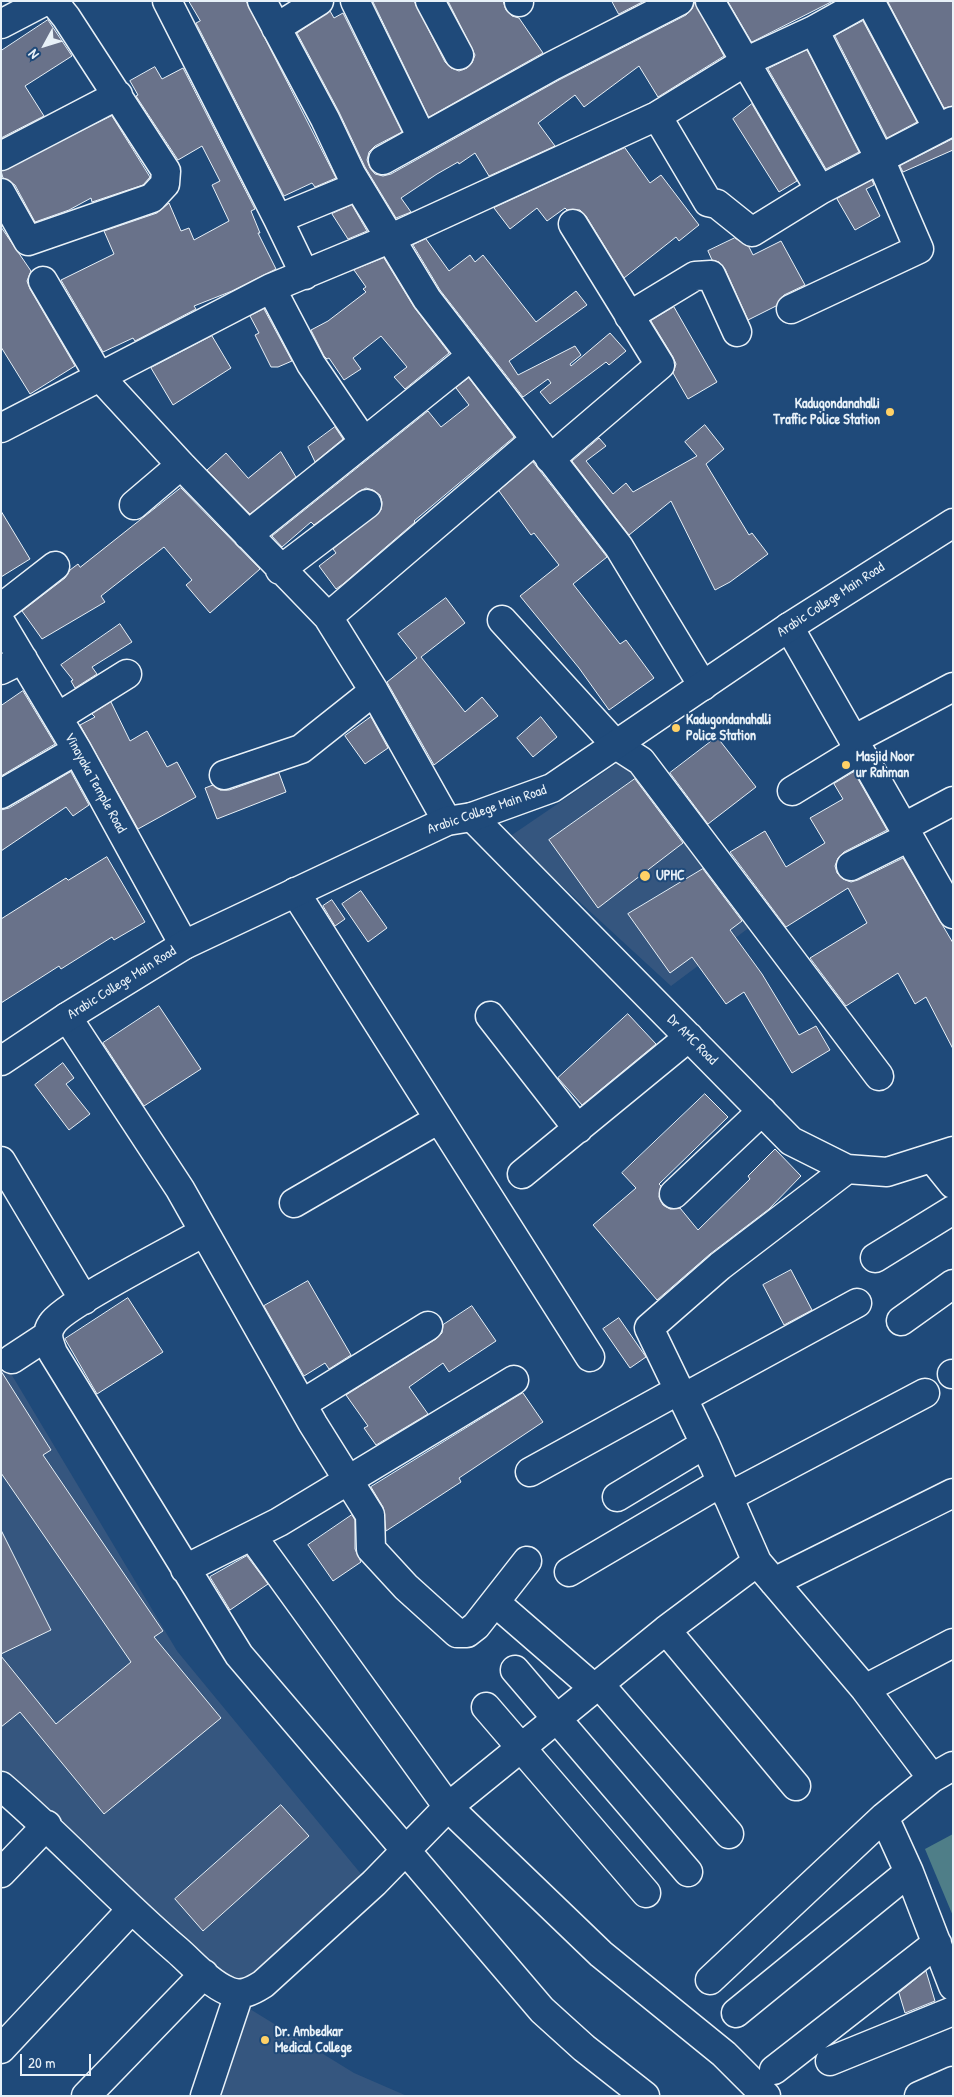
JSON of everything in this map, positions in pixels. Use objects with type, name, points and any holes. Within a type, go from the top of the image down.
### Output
[{"type":"street","points":[[1,24],[45,1]]},
{"type":"street","points":[[1,193],[28,241],[152,198],[165,184],[166,171],[118,95],[66,17],[53,1]]},
{"type":"street","points":[[167,1],[278,219],[304,275]]},
{"type":"street","points":[[262,1],[358,186],[427,299],[542,450],[619,547],[703,686]]},
{"type":"street","points":[[276,28],[319,1]]},
{"type":"street","points":[[355,1],[422,138]]},
{"type":"street","points":[[430,1],[459,55]]},
{"type":"street","points":[[383,160],[552,66],[679,1]]},
{"type":"street","points":[[710,1],[820,190]]},
{"type":"street","points":[[1,428],[271,288],[389,239],[657,116],[745,62],[814,30],[866,1]]},
{"type":"street","points":[[657,116],[708,202],[718,204],[752,232],[820,190],[945,125],[870,1]]},
{"type":"street","points":[[791,309],[919,249],[880,159],[814,30]]},
{"type":"street","points":[[1,156],[118,95]]},
{"type":"street","points":[[278,219],[358,186]]},
{"type":"street","points":[[328,617],[542,450],[660,366],[573,224]]},
{"type":"street","points":[[629,316],[695,276],[711,275],[737,332]]},
{"type":"street","name":"Dr AMC Road","points":[[43,281],[99,376],[180,465],[280,570],[328,617],[374,691],[459,819],[689,1038],[791,1141],[847,1169],[888,1172],[942,1155]]},
{"type":"street","points":[[271,288],[312,364],[364,442]]},
{"type":"street","points":[[248,535],[470,356]]},
{"type":"street","points":[[134,505],[180,465]]},
{"type":"street","points":[[280,570],[367,504]]},
{"type":"street","name":"Arabic College Main Road","points":[[1,1061],[67,1017],[184,945],[295,892],[459,819],[552,788],[789,627],[953,523]]},
{"type":"street","points":[[1,608],[55,566]]},
{"type":"street","points":[[502,620],[616,745],[641,761],[879,1076]]},
{"type":"street","name":"Vinayaka Temple Road","points":[[1,622],[12,665],[58,717],[184,945]]},
{"type":"street","points":[[789,627],[906,832],[950,902]]},
{"type":"street","points":[[58,717],[126,674]]},
{"type":"street","points":[[792,791],[856,745],[953,687]]},
{"type":"street","points":[[224,775],[301,749],[374,691]]},
{"type":"street","points":[[1,794],[77,750]]},
{"type":"street","points":[[851,866],[953,801]]},
{"type":"street","points":[[295,892],[590,1357]]},
{"type":"street","points":[[490,1016],[578,1129]]},
{"type":"street","points":[[67,1017],[180,1189],[302,1404],[370,1514],[371,1549],[406,1587],[457,1633],[467,1633],[476,1626],[496,1603],[527,1560]]},
{"type":"street","points":[[522,1174],[689,1038]]},
{"type":"street","points":[[674,1194],[762,1111]]},
{"type":"street","points":[[294,1203],[439,1120]]},
{"type":"street","points":[[942,1155],[953,1184]]},
{"type":"street","points":[[1,1161],[84,1300]]},
{"type":"street","points":[[710,1980],[884,1818],[942,1772],[865,1689],[765,1572],[650,1328],[720,1266],[847,1169]]},
{"type":"street","points":[[875,1258],[953,1210]]},
{"type":"street","points":[[12,1359],[47,1336],[52,1322],[84,1300],[204,1232]]},
{"type":"street","points":[[901,1321],[953,1284]]},
{"type":"street","points":[[530,1472],[858,1303]]},
{"type":"street","points":[[302,1404],[428,1326]]},
{"type":"street","points":[[47,1336],[53,1353],[239,1655],[542,2010],[584,2048],[645,2096]]},
{"type":"street","points":[[185,1569],[252,1536],[349,1482],[514,1380]]},
{"type":"street","points":[[569,1572],[725,1489],[925,1393]]},
{"type":"street","points":[[617,1497],[705,1444]]},
{"type":"street","points":[[1,1786],[47,1825],[131,1910],[204,1974],[227,1991],[239,1994],[252,1991],[263,1984],[374,1883],[448,1807],[666,1630],[765,1572],[953,1493]]},
{"type":"street","points":[[252,1536],[448,1807],[601,1954],[724,2054],[766,2096]]},
{"type":"street","points":[[496,1603],[596,1686],[729,1834]]},
{"type":"street","points":[[666,1630],[796,1786]]},
{"type":"street","points":[[865,1689],[953,1643]]},
{"type":"street","points":[[515,1670],[688,1872]]},
{"type":"street","points":[[486,1707],[646,1894]]},
{"type":"street","points":[[884,1818],[908,1872],[953,1986]]},
{"type":"street","points":[[1,1873],[47,1825]]},
{"type":"street","points":[[736,2013],[908,1872]]},
{"type":"street","points":[[1,2049],[131,1910]]},
{"type":"street","points":[[774,2070],[937,1943]]},
{"type":"street","points":[[86,2096],[204,1974]]},
{"type":"street","points":[[205,2096],[239,1994]]},
{"type":"street","points":[[830,2061],[953,2010]]},
{"type":"street","points":[[919,2096],[953,2081]]},
{"type":"shaded area","name":"UPHC","points":[[644,745],[766,915],[671,986],[509,837]]},
{"type":"shaded area","points":[[1,1357],[177,1651],[366,1880],[241,1987],[140,1902],[5,1778],[1,1769]]},
{"type":"shaded area","name":"Dr. Ambedkar Medical College","points":[[245,2006],[354,2073],[407,2096],[210,2096]]},
{"type":"green space","points":[[953,1834],[953,1916],[925,1849]]},
{"type":"building","points":[[189,1],[246,1],[336,178],[315,187],[312,183],[284,196],[196,23],[200,21]]},
{"type":"building","points":[[373,1],[414,1],[445,62],[451,68],[459,71],[467,68],[472,63],[475,55],[448,1],[503,1],[506,10],[512,16],[519,18],[543,53],[429,117]]},
{"type":"building","points":[[612,1],[644,1],[619,14]]},
{"type":"building","points":[[728,1],[833,1],[752,42]]},
{"type":"building","points":[[953,1],[953,106],[944,108],[888,2]]},
{"type":"building","points":[[695,2],[724,56],[658,97],[639,66],[584,107],[575,95],[538,123],[555,146],[489,176],[475,153],[459,164],[458,162],[437,174],[401,198],[411,212],[396,218],[365,167],[339,112],[297,33],[330,11],[334,18],[343,13],[402,132],[375,146],[369,152],[367,160],[370,168],[375,174],[383,176],[391,174],[559,80],[686,15],[692,9]]},
{"type":"building","points":[[48,20],[72,56],[25,86],[44,116],[1,138],[1,51]]},
{"type":"building","points":[[863,21],[917,122],[887,138],[835,36]]},
{"type":"building","points":[[807,50],[859,152],[826,169],[768,69]]},
{"type":"building","points":[[155,67],[162,79],[183,68],[255,209],[251,211],[260,233],[258,233],[276,269],[232,291],[194,306],[196,309],[135,341],[133,338],[103,352],[61,280],[114,254],[104,231],[157,213],[169,203],[181,231],[189,228],[194,240],[229,221],[212,185],[220,181],[202,146],[178,160],[136,96],[138,95],[130,81]]},
{"type":"building","points":[[752,104],[797,181],[779,192],[733,119]]},
{"type":"building","points":[[112,116],[150,177],[143,185],[92,202],[91,198],[69,210],[35,222],[15,185],[3,178],[1,171]]},
{"type":"building","points":[[953,139],[953,150],[903,172],[900,166]]},
{"type":"building","points":[[625,148],[650,183],[661,175],[699,225],[679,241],[676,237],[624,278],[586,216],[580,210],[567,210],[565,208],[547,221],[537,208],[510,229],[494,208]]},
{"type":"building","points":[[872,180],[874,185],[866,189],[880,216],[855,230],[837,199]]},
{"type":"building","points":[[352,205],[367,231],[348,239],[332,214]]},
{"type":"building","points":[[1,227],[31,271],[27,281],[30,289],[75,366],[30,394],[1,347]]},
{"type":"building","points":[[735,238],[749,247],[753,255],[781,241],[805,285],[784,295],[776,306],[748,320],[725,269],[719,262],[712,260],[708,251]]},
{"type":"building","points":[[426,239],[449,271],[470,255],[475,262],[483,255],[536,322],[576,291],[587,305],[509,361],[518,375],[575,346],[581,355],[570,364],[571,366],[610,333],[626,351],[609,365],[606,362],[550,404],[540,392],[551,383],[548,379],[523,397],[440,290],[413,245]]},
{"type":"building","points":[[384,258],[414,307],[449,353],[405,389],[394,377],[407,367],[381,336],[353,358],[361,369],[344,380],[329,358],[327,359],[324,356],[311,330],[328,321],[366,292],[363,289],[366,287],[354,270]]},
{"type":"building","points":[[674,307],[717,382],[688,399],[673,373],[676,364],[673,357],[651,321]]},
{"type":"building","points":[[264,309],[292,361],[278,367],[271,367],[255,335],[259,333],[250,316]]},
{"type":"building","points":[[212,336],[231,368],[173,405],[151,368]]},
{"type":"building","points":[[469,378],[514,437],[343,584],[336,589],[319,566],[336,553],[333,549],[381,510],[382,502],[380,495],[373,490],[366,488],[358,492],[314,525],[311,522],[282,547],[272,536],[428,411],[441,427],[469,405],[456,388]]},
{"type":"building","points":[[705,425],[724,449],[706,464],[749,535],[752,533],[768,554],[730,582],[715,590],[671,501],[629,535],[572,461],[599,438],[606,446],[586,461],[613,494],[626,483],[633,492],[697,456],[685,442]]},
{"type":"building","points":[[335,427],[343,439],[315,462],[308,447]]},
{"type":"building","points":[[281,452],[296,477],[250,514],[207,470],[226,453],[248,478]]},
{"type":"building","points":[[533,462],[607,557],[573,584],[620,644],[626,640],[654,678],[609,710],[579,668],[520,596],[559,565],[534,533],[531,535],[499,491]]},
{"type":"building","points":[[181,488],[260,569],[210,613],[186,585],[192,580],[164,547],[101,596],[105,602],[42,639],[22,611],[65,578],[70,570],[78,564],[80,567]]},
{"type":"building","points":[[1,511],[30,559],[1,577]]},
{"type":"building","points":[[446,598],[465,623],[421,657],[465,712],[482,697],[498,716],[434,765],[387,682],[417,658],[398,634]]},
{"type":"building","points":[[120,624],[132,642],[92,667],[97,674],[75,688],[71,681],[73,680],[61,665]]},
{"type":"building","points":[[23,691],[55,744],[1,776],[1,706]]},
{"type":"building","points":[[111,702],[130,741],[147,731],[167,767],[177,762],[196,797],[138,829],[80,725],[95,717],[92,714]]},
{"type":"building","points":[[371,717],[388,748],[365,764],[345,736]]},
{"type":"building","points":[[541,717],[557,737],[533,757],[517,738]]},
{"type":"building","points":[[717,737],[756,787],[708,824],[670,773]]},
{"type":"building","points":[[71,772],[89,805],[73,816],[66,807],[1,851],[1,810],[9,808]]},
{"type":"building","points":[[854,772],[887,830],[844,852],[838,858],[835,866],[837,873],[843,879],[851,882],[903,858],[953,943],[953,1049],[926,997],[915,1004],[898,973],[846,1006],[810,958],[867,923],[848,888],[786,927],[730,852],[765,831],[786,867],[825,843],[810,818],[843,799],[834,784]]},
{"type":"building","points":[[279,773],[286,792],[217,819],[205,788],[213,785],[220,790],[229,790]]},
{"type":"building","points":[[635,779],[683,843],[598,908],[549,840]]},
{"type":"building","points":[[107,857],[145,922],[114,940],[112,937],[61,969],[59,966],[1,1003],[1,919],[66,878],[68,880]]},
{"type":"building","points":[[703,869],[742,921],[730,930],[762,974],[799,1035],[816,1026],[830,1050],[792,1073],[744,992],[726,1004],[692,957],[670,973],[628,914]]},
{"type":"building","points":[[361,891],[387,928],[368,942],[342,904]]},
{"type":"building","points":[[332,900],[345,919],[335,926],[323,906]]},
{"type":"building","points":[[159,1006],[201,1069],[144,1106],[103,1043]]},
{"type":"building","points":[[628,1014],[656,1044],[582,1105],[558,1078]]},
{"type":"building","points":[[63,1063],[74,1078],[66,1084],[90,1114],[69,1130],[35,1085]]},
{"type":"building","points":[[705,1094],[728,1117],[659,1184],[661,1186],[659,1197],[663,1205],[670,1209],[680,1208],[698,1230],[750,1179],[748,1176],[775,1149],[801,1176],[769,1209],[710,1254],[657,1300],[593,1225],[636,1188],[622,1173]]},
{"type":"building","points":[[791,1270],[812,1310],[784,1325],[763,1285]]},
{"type":"building","points":[[308,1281],[351,1355],[329,1369],[325,1363],[304,1376],[264,1306]]},
{"type":"building","points":[[128,1298],[163,1352],[97,1394],[65,1339]]},
{"type":"building","points":[[472,1306],[496,1341],[449,1372],[443,1363],[409,1387],[428,1414],[376,1445],[364,1428],[368,1426],[346,1395],[436,1339],[442,1333],[443,1325]]},
{"type":"building","points":[[619,1318],[646,1357],[630,1368],[603,1329]]},
{"type":"building","points":[[1,1371],[51,1450],[43,1455],[163,1631],[154,1637],[221,1718],[104,1814],[20,1712],[1,1727],[1,1656],[56,1724],[131,1662],[1,1473]]},
{"type":"building","points":[[523,1393],[543,1422],[459,1478],[461,1482],[386,1531],[383,1507],[371,1487]]},
{"type":"building","points":[[352,1515],[355,1520],[355,1549],[361,1562],[333,1581],[308,1545]]},
{"type":"building","points":[[1,1530],[51,1630],[1,1654]]},
{"type":"building","points":[[247,1556],[268,1584],[230,1610],[210,1577]]},
{"type":"building","points":[[281,1805],[309,1836],[203,1931],[175,1899]]},
{"type":"building","points":[[926,1971],[935,2001],[905,2013],[899,1993]]},
{"type":"place","name":"Kadugondanahalli Traffic Police Station","points":[[890,412]]},
{"type":"place","name":"Kadugondanahalli Police Station","points":[[676,728]]},
{"type":"place","name":"Masjid Noor ur Rahman","points":[[846,765]]},
{"type":"place","name":"UPHC","points":[[645,876]]},
{"type":"place","name":"Dr. Ambedkar Medical College","points":[[265,2040]]}]
